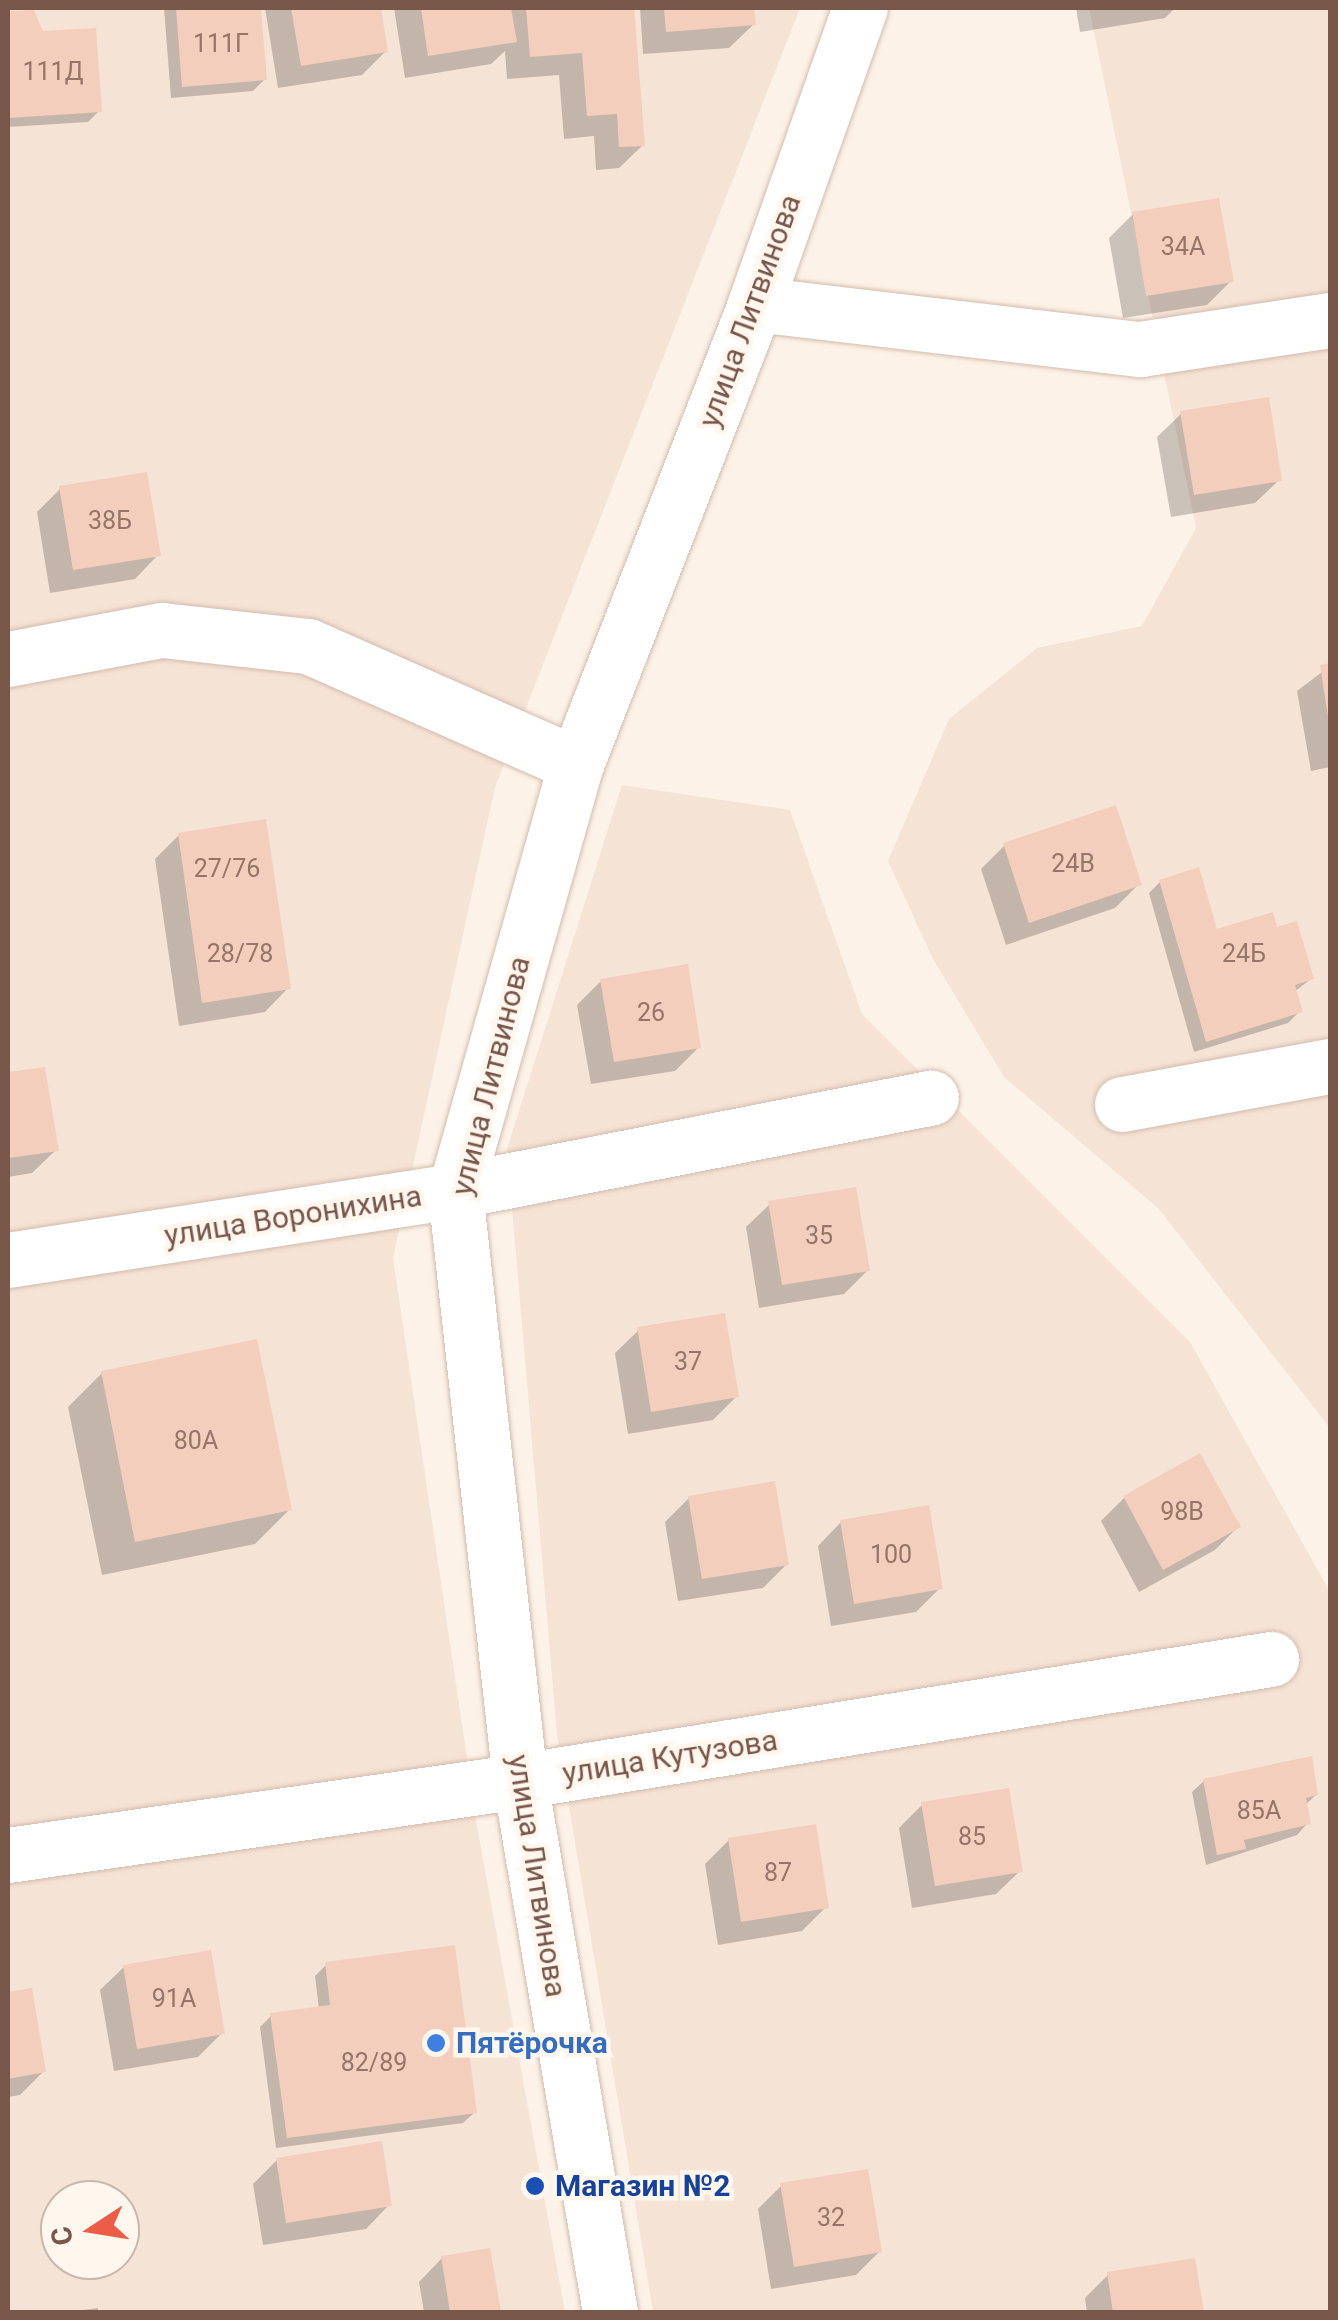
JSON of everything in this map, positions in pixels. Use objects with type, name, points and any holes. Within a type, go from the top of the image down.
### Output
[{"type":"street","name":"улица Литвинова","points":[[610,2312],[520,1781],[454,1191],[576,764],[754,304],[860,8]]},
{"type":"street","points":[[754,304],[1140,349],[1330,320]]},
{"type":"street","points":[[8,659],[162,630],[308,646],[576,764]]},
{"type":"street","points":[[1122,1104],[1330,1066]]},
{"type":"street","name":"улица Воронихина","points":[[8,1260],[454,1191],[931,1098]]},
{"type":"street","name":"улица Кутузова","points":[[8,1856],[520,1781],[1271,1659]]},
{"type":"shaded area","points":[[8,8],[800,8],[495,787],[393,1258],[477,1826],[565,2312],[8,2312]]},
{"type":"shaded area","points":[[1089,8],[1330,8],[1330,1428],[1158,1208],[1004,1077],[933,959],[888,861],[949,719],[1037,648],[1142,626],[1196,528]]},
{"type":"shaded area","points":[[622,785],[790,810],[862,1014],[1190,1342],[1330,1592],[1330,2312],[653,2312],[557,1734],[507,1149]]},
{"type":"building","points":[[176,8],[261,8],[267,80],[182,87]]},
{"type":"building","points":[[291,8],[381,8],[388,52],[301,66]]},
{"type":"building","points":[[421,8],[511,8],[517,42],[428,56]]},
{"type":"building","points":[[526,8],[634,8],[645,146],[619,147],[617,114],[587,116],[582,53],[530,57]]},
{"type":"building","points":[[664,8],[754,8],[756,25],[666,32]]},
{"type":"building","points":[[34,10],[43,31],[96,28],[102,112],[8,118],[8,11]]},
{"type":"building","points":[[1219,198],[1234,282],[1146,296],[1132,212]]},
{"type":"building","points":[[1269,397],[1282,481],[1194,495],[1180,411]]},
{"type":"building","points":[[147,472],[161,556],[73,570],[59,486]]},
{"type":"building","points":[[1330,663],[1330,717],[1328,717],[1320,665]]},
{"type":"building","points":[[1116,805],[1142,885],[1029,923],[1003,843]]},
{"type":"building","points":[[266,819],[291,989],[202,1003],[178,833]]},
{"type":"building","points":[[1199,867],[1217,929],[1273,912],[1277,927],[1297,921],[1314,979],[1295,985],[1303,1012],[1206,1042],[1159,880]]},
{"type":"building","points":[[688,964],[701,1048],[614,1062],[600,979]]},
{"type":"building","points":[[45,1067],[59,1151],[8,1158],[8,1072]]},
{"type":"building","points":[[856,1187],[870,1271],[782,1285],[768,1201]]},
{"type":"building","points":[[725,1313],[739,1397],[651,1412],[637,1327]]},
{"type":"building","points":[[257,1339],[292,1510],[135,1542],[101,1371]]},
{"type":"building","points":[[1200,1453],[1241,1527],[1163,1570],[1123,1496]]},
{"type":"building","points":[[775,1481],[789,1565],[702,1579],[688,1496]]},
{"type":"building","points":[[929,1505],[943,1589],[854,1604],[840,1520]]},
{"type":"building","points":[[1312,1756],[1318,1795],[1306,1798],[1311,1824],[1244,1840],[1246,1849],[1217,1855],[1203,1779]]},
{"type":"building","points":[[1009,1788],[1023,1872],[935,1886],[921,1802]]},
{"type":"building","points":[[816,1824],[829,1908],[741,1922],[728,1838]]},
{"type":"building","points":[[455,1945],[477,2113],[287,2138],[270,2013],[330,2005],[325,1962]]},
{"type":"building","points":[[211,1950],[225,2034],[137,2049],[123,1965]]},
{"type":"building","points":[[32,1988],[46,2072],[8,2079],[8,1992]]},
{"type":"building","points":[[382,2141],[392,2206],[286,2223],[276,2158]]},
{"type":"building","points":[[868,2169],[882,2252],[794,2267],[780,2183]]},
{"type":"building","points":[[490,2248],[501,2312],[450,2312],[441,2256]]},
{"type":"building","points":[[1195,2258],[1204,2312],[1113,2312],[1107,2272]]},
{"type":"place","name":"Пятёрочка","points":[[436,2043]]},
{"type":"place","name":"Магазин №2","points":[[535,2186]]}]
